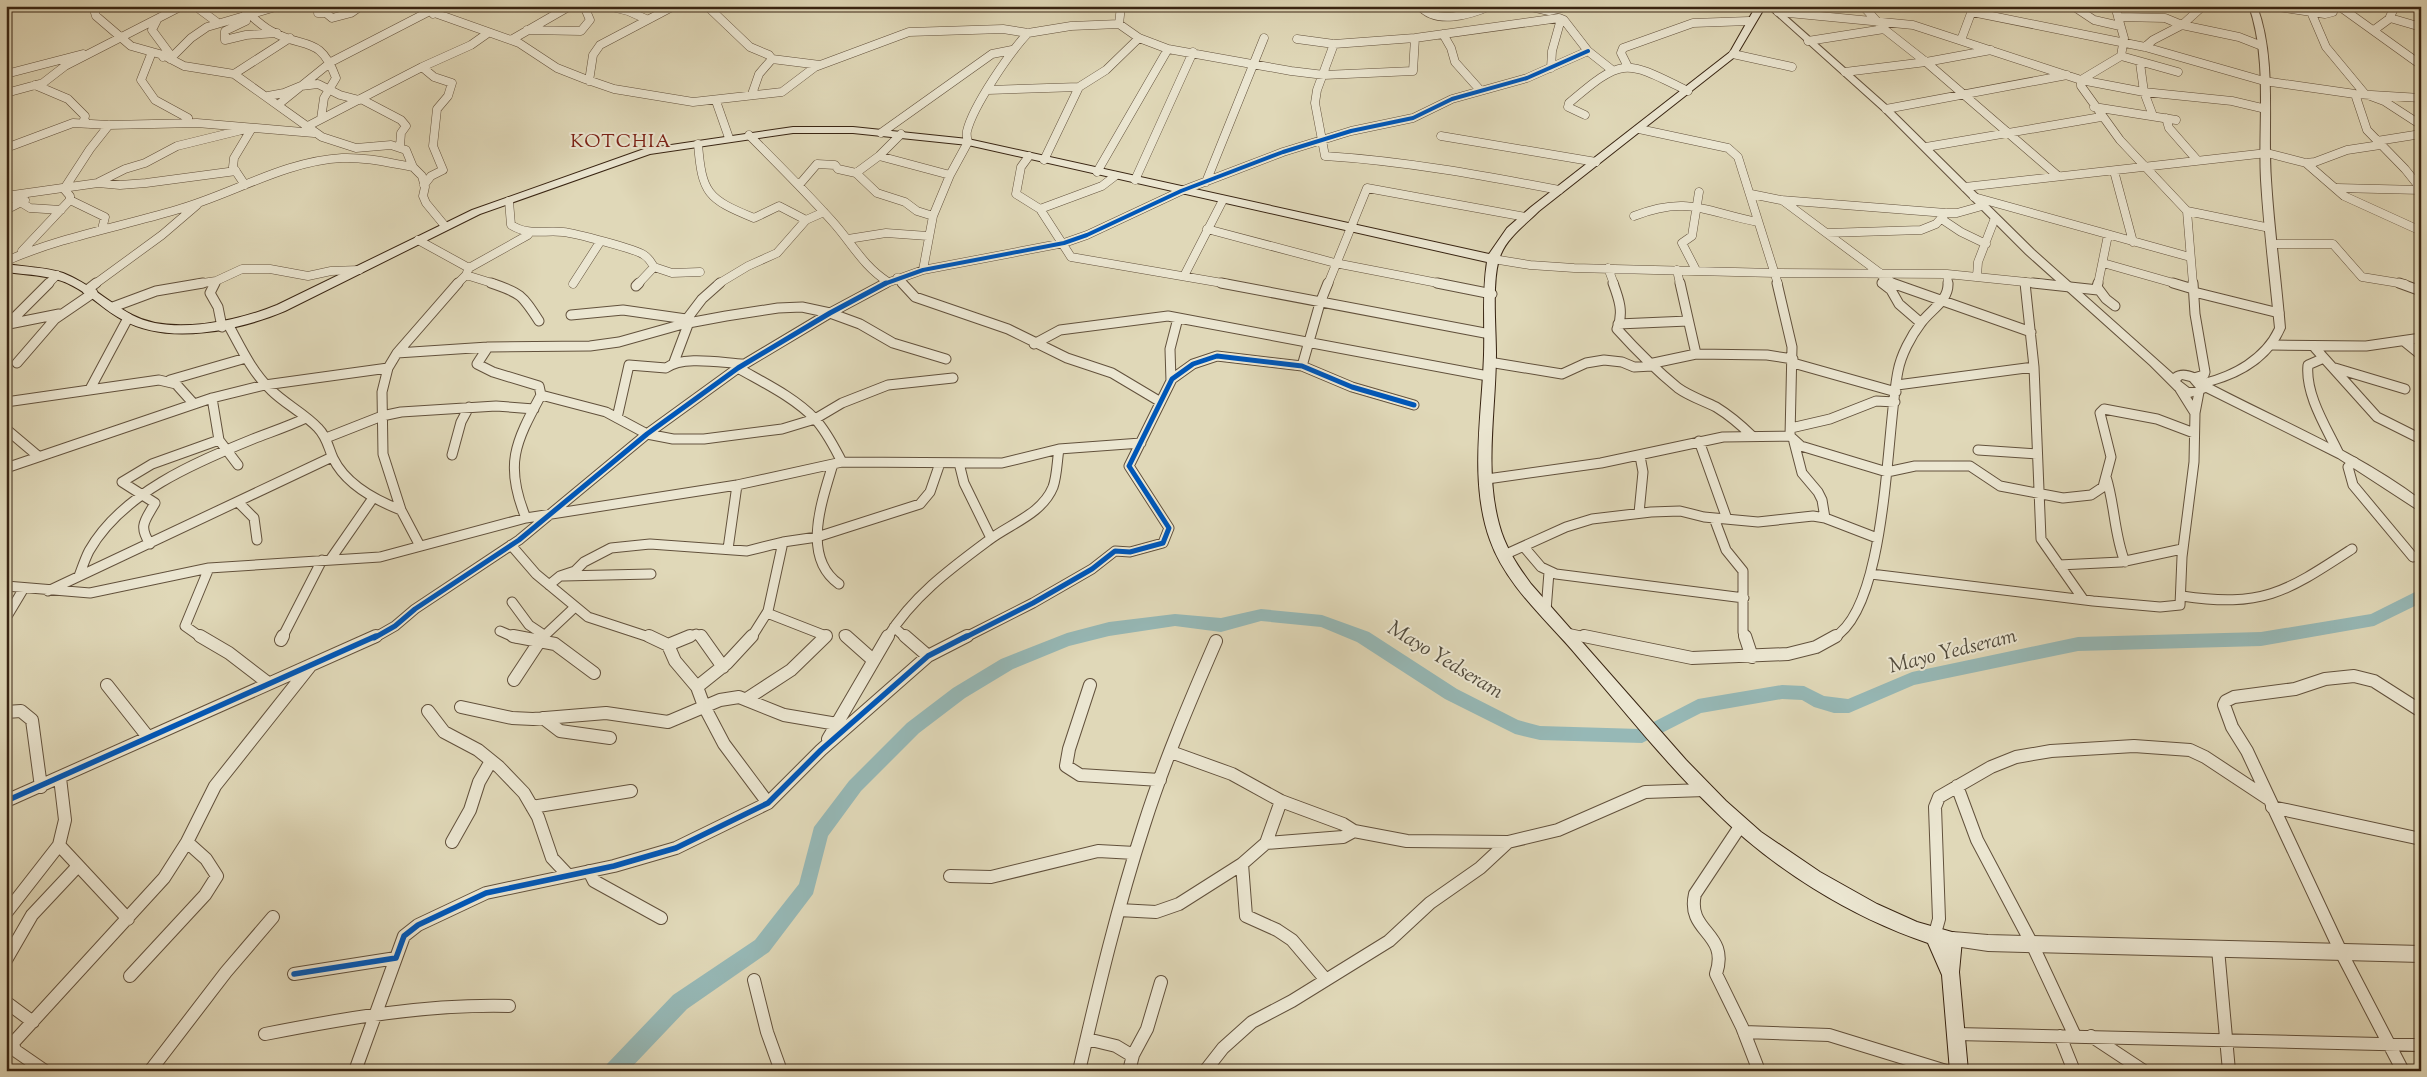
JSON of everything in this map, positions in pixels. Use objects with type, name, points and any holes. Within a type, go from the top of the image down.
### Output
[{"type":"main road","points":[[1762,11],[1732,54],[1688,91],[1526,217],[1499,246],[1493,259],[1488,376],[1487,479],[1491,520],[1504,555],[1525,587],[1682,765],[1741,825],[1778,854],[1820,882],[1876,912],[1934,937],[1953,940],[1950,972],[1959,1071]]},
{"type":"main road","points":[[6,268],[57,275],[77,283],[128,318],[165,328],[226,326],[281,308],[476,212],[648,152],[729,138],[793,130],[881,132],[968,142],[1493,259]]},
{"type":"main road","points":[[1934,937],[1950,972]]},
{"type":"street","points":[[94,6],[96,16],[131,46]]},
{"type":"street","points":[[195,6],[218,23]]},
{"type":"street","points":[[241,6],[254,18],[277,33],[321,48],[331,62],[336,78],[324,98],[321,119]]},
{"type":"street","points":[[277,33],[225,39],[227,30],[279,6]]},
{"type":"street","points":[[318,6],[318,14],[326,13],[332,18],[351,13],[361,6]]},
{"type":"street","points":[[415,6],[511,40],[558,68],[614,89],[666,99],[716,101],[726,96],[782,92],[810,70],[909,32],[1003,29],[1028,33],[1071,26],[1119,24],[1139,38],[1168,49],[1324,75],[1413,71],[1415,38]]},
{"type":"street","points":[[279,104],[331,62],[446,6]]},
{"type":"street","points":[[511,40],[570,6]]},
{"type":"street","points":[[527,30],[584,30],[590,20],[584,6]]},
{"type":"street","points":[[608,6],[623,8],[646,19]]},
{"type":"street","points":[[590,81],[592,55],[600,45],[646,19],[674,6]]},
{"type":"street","points":[[707,6],[750,46],[770,55],[772,59],[821,65]]},
{"type":"street","points":[[1119,24],[1121,6]]},
{"type":"street","points":[[1420,6],[1428,14],[1445,16],[1471,14],[1490,6]]},
{"type":"street","points":[[1527,6],[1549,11],[1569,6]]},
{"type":"street","points":[[1863,6],[1884,29],[1926,62],[1963,96],[2058,176]]},
{"type":"street","points":[[2073,6],[2094,20],[2119,21],[2165,15],[2182,25],[2239,37],[2262,46]]},
{"type":"street","points":[[2115,6],[2125,43],[2121,56],[2082,80],[2081,86],[2101,117],[2187,211],[2190,226],[2193,291],[2199,343],[2205,372],[2190,393],[2178,387]]},
{"type":"street","points":[[2145,47],[2153,40],[2182,25],[2202,6]]},
{"type":"street","points":[[2178,387],[2176,376],[2196,384],[2228,376],[2272,345],[2280,328],[2266,179],[2266,109],[2262,46],[2260,25],[2253,6]]},
{"type":"street","points":[[2271,6],[2329,14],[2335,10],[2335,6]]},
{"type":"street","points":[[2339,6],[2421,65]]},
{"type":"street","points":[[2374,30],[2383,26],[2390,18],[2395,6]]},
{"type":"street","points":[[6,93],[43,83],[59,70],[180,7]]},
{"type":"street","points":[[1961,40],[1973,9],[2145,47],[2264,81],[2356,94],[2421,98]]},
{"type":"street","points":[[1762,11],[1808,40],[1886,108],[1982,206],[2067,287],[2154,362],[2178,387],[2195,413]]},
{"type":"street","points":[[1628,67],[1621,53],[1623,48],[1646,42],[1662,33],[1693,23],[1762,11],[1877,20],[1913,25],[2082,80],[2144,92],[2232,102],[2266,109]]},
{"type":"street","points":[[2311,12],[2326,47],[2365,94],[2384,101],[2421,125]]},
{"type":"street","points":[[145,68],[168,58],[207,27],[218,23],[254,18]]},
{"type":"street","points":[[2390,18],[2421,27]]},
{"type":"street","points":[[1561,19],[1588,51],[1612,70]]},
{"type":"street","points":[[1297,39],[1334,44],[1415,38],[1531,20],[1561,19]]},
{"type":"street","points":[[1551,68],[1548,57],[1561,19]]},
{"type":"street","points":[[157,20],[152,30],[169,54],[168,58]]},
{"type":"street","points":[[1808,40],[1884,29]]},
{"type":"street","points":[[306,126],[422,67],[471,45],[488,33]]},
{"type":"street","points":[[923,270],[932,216],[950,175],[968,142],[966,133],[988,90],[1012,50],[1028,33]]},
{"type":"street","points":[[1443,34],[1451,48],[1455,62],[1480,90]]},
{"type":"street","points":[[234,74],[254,64],[260,57],[290,38]]},
{"type":"street","points":[[988,90],[1079,87],[1106,70],[1139,38]]},
{"type":"street","points":[[1206,182],[1264,38]]},
{"type":"street","points":[[142,48],[188,42]]},
{"type":"street","points":[[1334,44],[1317,90],[1315,103],[1320,140],[1325,156],[1375,159],[1467,172],[1559,190]]},
{"type":"street","points":[[6,74],[102,49],[131,46],[142,48],[194,68],[234,74],[279,104],[314,133]]},
{"type":"street","points":[[1097,172],[1168,49]]},
{"type":"street","points":[[881,132],[992,54],[1012,50]]},
{"type":"street","points":[[1845,72],[1926,62],[1992,50]]},
{"type":"street","points":[[6,801],[192,719],[313,662],[362,644],[395,626],[415,609],[511,545],[647,434],[741,366],[830,313],[892,280],[923,270],[1064,243],[1087,235],[1181,190],[1320,140],[1351,131],[1413,118],[1452,99],[1527,78],[1588,51]]},
{"type":"street","points":[[152,52],[141,80],[146,93],[155,101],[188,118],[186,124]]},
{"type":"street","points":[[1135,180],[1193,52]]},
{"type":"street","points":[[1732,54],[1792,66]]},
{"type":"street","points":[[2121,56],[2140,63],[2178,72]]},
{"type":"street","points":[[752,94],[759,74],[772,59]]},
{"type":"street","points":[[2140,63],[2144,92],[2153,116]]},
{"type":"street","points":[[422,67],[434,77],[452,83],[448,96],[437,109],[433,146],[443,170],[431,176],[424,184]]},
{"type":"street","points":[[1585,115],[1568,107],[1569,103],[1612,70],[1628,67],[1649,73],[1688,91]]},
{"type":"street","points":[[1886,108],[1963,96],[2070,75]]},
{"type":"street","points":[[268,96],[298,87],[318,84],[330,88],[340,95],[360,99],[401,120],[406,126],[401,133],[400,146]]},
{"type":"street","points":[[35,85],[71,102],[85,116],[84,120],[88,124]]},
{"type":"street","points":[[1044,160],[1079,87]]},
{"type":"street","points":[[2356,94],[2367,130],[2405,169],[2421,189]]},
{"type":"street","points":[[716,101],[729,138]]},
{"type":"street","points":[[2094,107],[2176,120]]},
{"type":"street","points":[[1926,147],[2101,117]]},
{"type":"street","points":[[2166,118],[2170,128],[2198,160]]},
{"type":"street","points":[[6,148],[16,146],[73,123],[109,125],[212,124],[314,133],[356,148],[400,146],[406,150],[413,167],[422,176],[424,184],[423,196],[426,203],[445,226]]},
{"type":"street","points":[[195,143],[214,134],[212,124]]},
{"type":"street","points":[[64,189],[90,149],[109,125]]},
{"type":"street","points":[[98,183],[125,169],[145,163],[175,147],[251,128]]},
{"type":"street","points":[[245,185],[233,167],[234,158],[251,128]]},
{"type":"street","points":[[1639,129],[1728,148],[1734,151],[1738,157],[1775,273],[1792,347],[1792,435],[1795,452],[1802,473],[1818,492],[1822,500],[1825,518]]},
{"type":"street","points":[[856,173],[879,156],[901,134]]},
{"type":"street","points":[[1965,187],[2267,153],[2306,163],[2315,162],[2347,150],[2421,134]]},
{"type":"street","points":[[749,135],[824,212],[848,239],[856,254],[871,271],[892,280],[914,297],[1008,329],[1034,344],[1067,358],[1112,373],[1159,401]]},
{"type":"street","points":[[1441,136],[1596,162]]},
{"type":"street","points":[[698,144],[701,162],[700,175],[706,189],[718,202],[754,218],[760,218],[772,207],[779,206],[806,220]]},
{"type":"street","points":[[879,156],[950,175]]},
{"type":"street","points":[[1029,156],[1021,167],[1016,194],[1040,209],[1072,257],[1080,260],[1184,276],[1490,334]]},
{"type":"street","points":[[6,261],[71,236],[200,203],[279,172],[331,159],[366,160],[413,167]]},
{"type":"street","points":[[799,185],[819,163],[835,165],[838,169],[856,173],[877,193],[905,202],[917,211],[932,216]]},
{"type":"street","points":[[2306,163],[2344,196],[2421,231]]},
{"type":"street","points":[[9,196],[98,183],[120,185],[146,183],[236,171]]},
{"type":"street","points":[[2114,171],[2133,242]]},
{"type":"street","points":[[1040,209],[1102,186],[1114,176]]},
{"type":"street","points":[[1302,366],[1320,303],[1367,188],[1526,217]]},
{"type":"street","points":[[2337,188],[2421,189]]},
{"type":"street","points":[[64,189],[70,196],[70,200]]},
{"type":"street","points":[[6,210],[46,192]]},
{"type":"street","points":[[1696,270],[1682,243],[1692,236],[1692,221],[1699,206],[1699,192]]},
{"type":"street","points":[[1751,194],[1781,200],[1945,216],[1982,206]]},
{"type":"street","points":[[9,196],[30,208],[61,210]]},
{"type":"street","points":[[1974,197],[2190,258]]},
{"type":"street","points":[[18,255],[70,200]]},
{"type":"street","points":[[70,200],[103,216],[105,220],[102,229]]},
{"type":"street","points":[[1184,276],[1224,200]]},
{"type":"street","points":[[1781,200],[1827,233],[1890,283],[2031,332]]},
{"type":"street","points":[[510,201],[511,225],[521,233],[570,232],[600,242],[637,250],[651,258],[654,267]]},
{"type":"street","points":[[16,363],[61,314],[200,203]]},
{"type":"street","points":[[1634,216],[1668,205],[1699,206],[1735,219],[1758,222]]},
{"type":"street","points":[[2187,211],[2270,228]]},
{"type":"street","points":[[674,362],[686,322],[701,299],[719,281],[752,263],[777,253],[787,244],[806,220],[824,212]]},
{"type":"street","points":[[1827,233],[1922,230],[1934,226],[1945,216]]},
{"type":"street","points":[[1945,216],[1961,232],[1986,244]]},
{"type":"street","points":[[1977,276],[1978,262],[1995,218]]},
{"type":"street","points":[[1207,230],[1335,263],[1492,294]]},
{"type":"street","points":[[848,239],[886,233],[928,236]]},
{"type":"street","points":[[420,546],[401,510],[383,454],[382,392],[388,368],[397,353],[435,307],[468,272],[528,234]]},
{"type":"street","points":[[2098,290],[2108,235]]},
{"type":"street","points":[[418,240],[468,272],[515,291],[523,297],[539,321]]},
{"type":"street","points":[[574,284],[600,242]]},
{"type":"street","points":[[2272,244],[2333,244],[2362,277],[2404,284],[2421,291]]},
{"type":"street","points":[[1493,259],[1530,265],[1608,268],[1977,276],[2098,290],[2115,306]]},
{"type":"street","points":[[2103,263],[2193,291],[2279,313]]},
{"type":"street","points":[[654,267],[672,273],[700,272]]},
{"type":"street","points":[[636,286],[654,267]]},
{"type":"street","points":[[112,307],[150,292],[216,281],[236,270],[242,269],[270,268],[308,276],[331,271],[359,270]]},
{"type":"street","points":[[1608,268],[1620,303],[1621,320],[1618,324],[1618,329],[1651,365],[1678,389],[1717,408],[1740,424],[1752,436]]},
{"type":"street","points":[[1678,270],[1696,354]]},
{"type":"street","points":[[1877,273],[1891,290],[1899,304],[1920,323]]},
{"type":"street","points":[[1567,633],[1692,658],[1788,654],[1816,647],[1840,634],[1852,620],[1864,597],[1870,574],[1887,472],[1898,370],[1904,353],[1920,323],[1942,301],[1948,288],[1948,274]]},
{"type":"street","points":[[8,323],[57,275]]},
{"type":"street","points":[[216,281],[210,293],[226,326],[265,385],[306,418],[326,438],[332,457],[354,486],[380,503],[401,510]]},
{"type":"street","points":[[2025,282],[2034,367],[2041,539],[2083,599]]},
{"type":"street","points":[[397,353],[488,346],[590,346],[619,342],[686,322],[778,308],[802,307],[830,313],[860,324],[893,343],[946,359]]},
{"type":"street","points":[[571,315],[623,310],[686,322]]},
{"type":"street","points":[[8,323],[61,314]]},
{"type":"street","points":[[1034,344],[1060,330],[1158,316],[1178,318],[1488,376]]},
{"type":"street","points":[[90,389],[101,375],[108,352],[118,332],[128,318]]},
{"type":"street","points":[[1171,381],[1168,357],[1178,318]]},
{"type":"street","points":[[1618,324],[1688,321]]},
{"type":"street","points":[[2272,345],[2315,348],[2371,347],[2421,338]]},
{"type":"street","points":[[2405,342],[2421,355]]},
{"type":"street","points":[[488,346],[477,362],[478,365],[493,372],[539,386],[541,395],[525,424],[516,447],[514,485],[526,518]]},
{"type":"street","points":[[2315,348],[2378,417],[2421,440]]},
{"type":"street","points":[[1490,362],[1562,374],[1586,363],[1604,360],[1622,362],[1634,367],[1651,365],[1696,354],[1767,355],[1793,361],[1896,393]]},
{"type":"street","points":[[355,1071],[404,936],[418,926],[486,892],[590,871],[676,848],[768,804],[821,750],[928,656],[1033,603],[1092,569],[1104,558],[1116,551],[1130,552],[1162,543],[1169,528],[1128,466],[1141,443],[1159,401],[1171,381],[1193,364],[1217,356],[1302,366],[1352,387],[1414,405]]},
{"type":"street","points":[[6,402],[151,380],[170,380],[246,358]]},
{"type":"street","points":[[2324,358],[2308,364],[2307,374],[2318,408],[2338,452]]},
{"type":"street","points":[[617,418],[629,365],[666,368],[674,362],[715,361],[741,366],[775,389],[814,419],[828,436],[837,463],[817,537],[820,559],[827,574],[839,584]]},
{"type":"street","points":[[2154,362],[2232,402],[2309,436],[2392,486],[2421,507]]},
{"type":"street","points":[[1487,479],[1565,469],[1640,456],[1723,437],[1792,435],[1896,393],[2034,367]]},
{"type":"street","points":[[6,468],[155,419],[193,403],[212,398],[265,385],[388,368]]},
{"type":"street","points":[[2335,368],[2353,371],[2405,389]]},
{"type":"street","points":[[541,395],[606,412],[647,434],[673,439],[729,437],[782,429],[814,419],[842,403],[888,385],[954,378]]},
{"type":"street","points":[[170,380],[183,387],[193,403]]},
{"type":"street","points":[[1870,574],[2083,599],[2169,607],[2180,604],[2182,596],[2182,549],[2194,462],[2196,384]]},
{"type":"street","points":[[212,398],[219,440],[238,465]]},
{"type":"street","points":[[326,438],[382,416],[468,407],[496,406],[534,409]]},
{"type":"street","points":[[452,454],[461,422],[468,407]]},
{"type":"street","points":[[1792,435],[1816,451],[1887,472],[1915,466],[1970,466],[2000,486],[2063,498],[2091,495],[2102,487],[2111,458],[2100,413],[2104,409],[2157,419],[2194,433]]},
{"type":"street","points":[[79,576],[83,563],[98,541],[121,514],[141,496],[226,450],[289,427],[306,418]]},
{"type":"street","points":[[6,429],[38,456]]},
{"type":"street","points":[[150,544],[143,533],[142,526],[156,503],[141,496],[122,482],[149,466],[219,440]]},
{"type":"street","points":[[1699,441],[1727,519]]},
{"type":"street","points":[[6,586],[47,591],[90,593],[209,568],[380,557],[526,518],[643,498],[737,485],[837,463],[1007,462],[1059,449],[1141,443]]},
{"type":"street","points":[[821,750],[872,660],[902,614],[931,584],[992,538],[1039,508],[1053,488],[1059,449]]},
{"type":"street","points":[[1978,450],[2037,454]]},
{"type":"street","points":[[1639,513],[1643,472],[1640,456]]},
{"type":"street","points":[[47,591],[332,457]]},
{"type":"street","points":[[2354,462],[2348,468],[2353,485],[2413,557]]},
{"type":"street","points":[[549,585],[560,576],[574,571],[584,562],[612,548],[650,544],[701,550],[747,551],[783,542],[817,537],[920,504],[930,492],[940,463]]},
{"type":"street","points":[[959,463],[964,483],[992,538]]},
{"type":"street","points":[[2106,477],[2114,500],[2119,549],[2126,562]]},
{"type":"street","points":[[728,550],[737,485]]},
{"type":"street","points":[[281,640],[326,560],[373,498]]},
{"type":"street","points":[[238,502],[252,513],[256,520],[256,540]]},
{"type":"street","points":[[1504,555],[1566,527],[1592,519],[1639,513],[1680,511],[1714,518],[1758,522],[1813,516],[1825,518],[1877,538]]},
{"type":"street","points":[[1714,518],[1726,550],[1743,571],[1743,632],[1752,657]]},
{"type":"street","points":[[697,687],[723,667],[753,634],[767,613],[783,542]]},
{"type":"street","points":[[511,545],[536,574],[588,617],[648,636],[668,645],[675,661],[697,687],[704,706],[724,744],[768,804]]},
{"type":"street","points":[[1524,547],[1530,556],[1549,572],[1576,578],[1744,598]]},
{"type":"street","points":[[2059,565],[2126,562],[2182,549]]},
{"type":"street","points":[[2182,596],[2211,599],[2259,597],[2275,594],[2294,586],[2352,549]]},
{"type":"street","points":[[209,568],[185,626],[190,631],[229,653],[268,683]]},
{"type":"street","points":[[560,576],[574,578],[633,572],[651,574]]},
{"type":"street","points":[[1546,611],[1549,572]]},
{"type":"street","points":[[6,618],[24,588]]},
{"type":"street","points":[[512,602],[542,638],[561,647],[594,673]]},
{"type":"street","points":[[514,680],[542,638],[575,607]]},
{"type":"street","points":[[748,698],[791,670],[826,636],[779,616],[767,613]]},
{"type":"street","points":[[894,627],[928,656]]},
{"type":"street","points":[[500,631],[517,638],[542,638]]},
{"type":"street","points":[[668,645],[696,634],[701,636],[723,667]]},
{"type":"street","points":[[844,635],[872,660]]},
{"type":"street","points":[[1079,1071],[1135,853],[1192,695],[1216,641]]},
{"type":"street","points":[[45,1071],[16,1050],[12,1044],[164,878],[187,842],[215,786],[313,662]]},
{"type":"street","points":[[2403,1071],[2342,954],[2247,751],[2232,727],[2224,705],[2226,701],[2234,697],[2295,689],[2325,679],[2354,676],[2374,681],[2421,711]]},
{"type":"street","points":[[107,685],[148,737]]},
{"type":"street","points":[[1090,685],[1069,748],[1066,766],[1080,775],[1160,780]]},
{"type":"street","points":[[461,707],[495,717],[543,718],[610,712],[639,715],[666,722],[726,698],[748,698],[766,709],[793,717],[837,724]]},
{"type":"street","points":[[6,712],[24,711],[32,720],[31,735],[38,755],[41,786]]},
{"type":"street","points":[[428,711],[444,732],[478,750],[492,760],[524,793],[552,858],[568,875]]},
{"type":"street","points":[[543,718],[560,731],[610,738]]},
{"type":"street","points":[[1934,937],[1939,919],[1935,807],[1939,798],[1991,766],[2016,757],[2051,751],[2134,746],[2190,750],[2205,757],[2270,803],[2421,839]]},
{"type":"street","points":[[1171,752],[1232,774],[1281,801],[1344,824],[1354,831],[1407,841],[1508,842],[1558,830],[1645,792],[1705,790]]},
{"type":"street","points":[[452,842],[470,810],[479,782],[492,760]]},
{"type":"street","points":[[6,913],[59,844],[65,820],[60,778]]},
{"type":"street","points":[[1957,786],[1974,834],[2032,944],[2075,1036]]},
{"type":"street","points":[[532,808],[631,791]]},
{"type":"street","points":[[1119,910],[1156,912],[1179,904],[1242,864],[1266,843],[1281,801]]},
{"type":"street","points":[[1741,825],[1695,894],[1691,906],[1693,915],[1721,953],[1722,963],[1716,974],[1744,1032],[1759,1071]]},
{"type":"street","points":[[1266,843],[1344,838],[1354,831]]},
{"type":"street","points":[[130,976],[205,896],[217,876],[206,860],[187,842]]},
{"type":"street","points":[[1205,1071],[1223,1048],[1252,1022],[1326,980],[1389,941],[1430,903],[1480,868],[1508,842]]},
{"type":"street","points":[[59,844],[128,919]]},
{"type":"street","points":[[950,876],[991,877],[1098,851],[1135,853]]},
{"type":"street","points":[[1242,864],[1246,916],[1252,922],[1276,929],[1303,949],[1326,980]]},
{"type":"street","points":[[6,960],[32,915],[78,866]]},
{"type":"street","points":[[590,871],[594,881],[661,918]]},
{"type":"street","points":[[150,1071],[226,972],[273,917]]},
{"type":"street","points":[[1939,919],[1953,940],[2342,954],[2421,954]]},
{"type":"street","points":[[2218,950],[2229,1071]]},
{"type":"street","points":[[294,974],[396,958]]},
{"type":"street","points":[[754,980],[767,1032],[781,1071]]},
{"type":"street","points":[[1129,1071],[1131,1055],[1139,1046],[1145,1033],[1161,982]]},
{"type":"street","points":[[6,1002],[33,1022]]},
{"type":"street","points":[[265,1034],[377,1012],[469,1004],[509,1006]]},
{"type":"street","points":[[1744,1032],[1818,1035],[1840,1038],[1917,1065],[1946,1071]]},
{"type":"street","points":[[1956,1034],[2421,1045]]},
{"type":"street","points":[[2060,1036],[2074,1071]]},
{"type":"street","points":[[2091,1036],[2144,1071]]},
{"type":"street","points":[[1087,1039],[1105,1042],[1126,1050],[1131,1055]]},
{"type":"waterway","name":"Mayo Yedseram","points":[[614,1071],[680,1002],[762,946],[807,888],[820,833],[855,786],[913,728],[959,693],[1007,664],[1067,640],[1109,629],[1175,620],[1221,625],[1261,615],[1322,621],[1363,637],[1451,694],[1515,727],[1540,733],[1595,733],[1642,736],[1698,706],[1782,692],[1804,693],[1820,702],[1834,706],[1849,706],[1912,679],[2078,644],[2261,639],[2374,620],[2421,595]]},
{"type":"cycle path","points":[[6,801],[313,663],[362,644],[395,626],[415,609],[519,540],[647,434],[738,368],[830,313],[888,282],[923,270],[1064,243],[1087,235],[1181,191],[1283,152],[1351,131],[1413,118],[1452,99],[1527,78],[1588,51]]},
{"type":"cycle path","points":[[294,974],[396,958],[404,936],[418,925],[486,893],[614,866],[676,848],[768,803],[821,750],[928,656],[1033,603],[1092,569],[1115,551],[1130,552],[1163,543],[1169,528],[1129,466],[1172,379],[1193,364],[1217,356],[1302,366],[1352,387],[1414,405]]},
{"type":"district","name":"KOTCHIA","points":[[621,142]]}]
